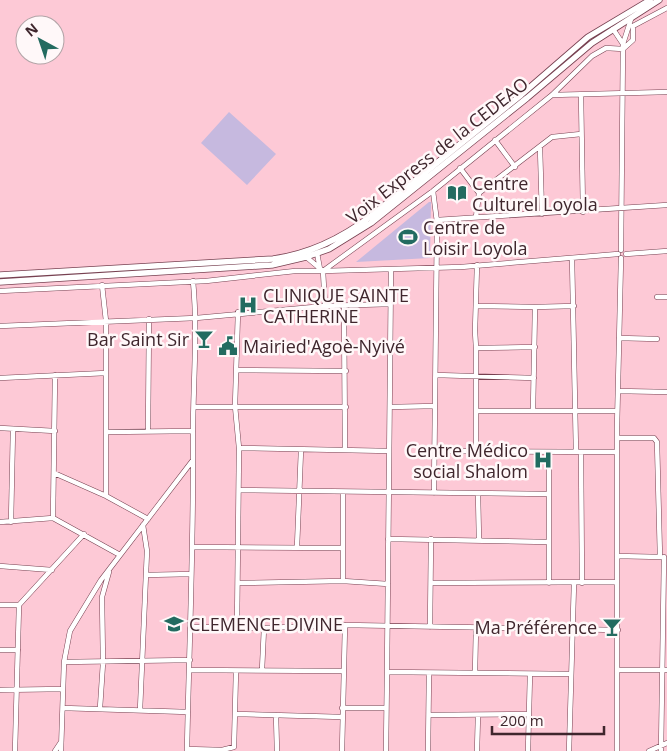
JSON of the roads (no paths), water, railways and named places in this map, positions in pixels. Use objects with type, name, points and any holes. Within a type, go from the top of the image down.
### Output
[{"type":"main road","points":[[0,282],[273,260],[305,255],[355,228],[520,96],[588,37],[622,21],[650,0]]},
{"type":"main road","name":"Voix Express de la CEDEAO","points":[[305,255],[317,254],[372,223],[592,43],[622,21],[631,18],[659,0]]},
{"type":"main road","points":[[588,37],[592,43]]},
{"type":"main road","points":[[0,275],[155,270]]},
{"type":"street","points":[[322,270],[433,191],[552,95],[599,51],[606,48],[623,47],[633,40],[633,26],[667,8]]},
{"type":"street","points":[[617,751],[617,411],[624,94],[623,47],[631,18]]},
{"type":"street","points":[[613,29],[623,47]]},
{"type":"street","points":[[552,95],[667,92]]},
{"type":"street","points":[[581,95],[582,212]]},
{"type":"street","points":[[476,217],[480,193],[552,137],[581,134]]},
{"type":"street","points":[[495,140],[515,167]]},
{"type":"street","points":[[540,148],[542,214]]},
{"type":"street","points":[[460,168],[480,193]]},
{"type":"street","points":[[433,191],[437,220],[434,493]]},
{"type":"street","points":[[437,220],[667,205]]},
{"type":"street","points":[[0,291],[193,282],[295,271],[391,270],[477,266],[667,251]]},
{"type":"street","points":[[317,254],[322,270],[324,306]]},
{"type":"street","points":[[305,255],[322,270]]},
{"type":"street","points":[[572,258],[574,412],[579,452],[582,583]]},
{"type":"street","points":[[476,451],[477,266]]},
{"type":"street","points":[[386,751],[391,270]]},
{"type":"street","points":[[193,282],[196,318],[193,431],[194,547],[187,750],[232,748],[235,742],[236,671]]},
{"type":"street","points":[[102,285],[106,320],[106,496]]},
{"type":"street","points":[[657,298],[667,297]]},
{"type":"street","points":[[0,326],[106,320],[196,318],[238,312],[390,304]]},
{"type":"street","points":[[344,305],[346,372],[345,450]]},
{"type":"street","points":[[476,306],[574,306]]},
{"type":"street","points":[[533,410],[535,307]]},
{"type":"street","points":[[237,628],[239,448],[235,406],[238,312]]},
{"type":"street","points":[[148,319],[148,431]]},
{"type":"street","points":[[619,338],[657,339]]},
{"type":"street","points":[[476,348],[535,347]]},
{"type":"street","points":[[237,370],[346,372]]},
{"type":"street","points":[[0,378],[106,373]]},
{"type":"street","points":[[53,518],[55,375]]},
{"type":"street","points":[[436,375],[534,378]]},
{"type":"street","points":[[618,391],[667,392]]},
{"type":"street","points":[[390,407],[435,406]]},
{"type":"street","points":[[194,407],[346,407]]},
{"type":"street","points":[[476,411],[617,411]]},
{"type":"street","points":[[0,428],[55,430]]},
{"type":"street","points":[[11,522],[13,428]]},
{"type":"street","points":[[106,432],[193,431]]},
{"type":"street","points":[[617,438],[652,438],[657,442],[664,557],[665,706],[661,748]]},
{"type":"street","points":[[239,448],[389,451]]},
{"type":"street","points":[[297,547],[301,450]]},
{"type":"street","points":[[434,451],[617,452]]},
{"type":"street","points":[[549,452],[549,583]]},
{"type":"street","points":[[61,751],[64,662],[70,631],[96,587],[194,459]]},
{"type":"street","points":[[54,473],[106,496],[148,519]]},
{"type":"street","points":[[239,490],[548,494]]},
{"type":"street","points":[[343,582],[344,492]]},
{"type":"street","points":[[478,494],[479,540]]},
{"type":"street","points":[[0,522],[53,518],[120,555]]},
{"type":"street","points":[[140,710],[147,551],[143,526]]},
{"type":"street","points":[[15,751],[18,650],[17,616],[19,605],[84,534]]},
{"type":"street","points":[[388,539],[548,542]]},
{"type":"street","points":[[430,626],[431,539]]},
{"type":"street","points":[[194,547],[343,548]]},
{"type":"street","points":[[617,556],[664,557]]},
{"type":"street","points":[[0,566],[52,570]]},
{"type":"street","points":[[100,708],[103,663],[103,592],[110,568]]},
{"type":"street","points":[[146,575],[192,574]]},
{"type":"street","points":[[238,582],[388,584]]},
{"type":"street","points":[[430,583],[617,582]]},
{"type":"street","points":[[570,751],[574,583]]},
{"type":"street","points":[[96,587],[103,592]]},
{"type":"street","points":[[0,605],[19,605]]},
{"type":"street","points":[[342,751],[345,625]]},
{"type":"street","points":[[192,627],[264,628],[386,625],[618,630]]},
{"type":"street","points":[[475,673],[476,627]]},
{"type":"street","points":[[262,670],[264,628]]},
{"type":"street","points":[[0,650],[18,650]]},
{"type":"street","points":[[64,662],[103,663],[190,660]]},
{"type":"street","points":[[190,670],[343,671]]},
{"type":"street","points":[[618,670],[665,670]]},
{"type":"street","points":[[387,672],[571,674]]},
{"type":"street","points":[[428,751],[429,673]]},
{"type":"street","points":[[528,751],[530,674]]},
{"type":"street","points":[[0,690],[63,689]]},
{"type":"street","points":[[63,708],[188,712]]},
{"type":"street","points":[[342,708],[385,708]]},
{"type":"street","points":[[236,714],[342,716]]},
{"type":"street","points":[[428,715],[528,714]]},
{"type":"street","points":[[276,715],[277,751]]},
{"type":"street","points":[[477,751],[478,715]]},
{"type":"street","points":[[55,751],[61,742]]},
{"type":"street","points":[[649,751],[661,748],[667,743]]},
{"type":"place","name":"Centre Culturel Loyola","points":[[457,193]]},
{"type":"place","name":"Centre de Loisir Loyola","points":[[408,237]]},
{"type":"place","name":"CLINIQUE SAINTE CATHERINE","points":[[248,305]]},
{"type":"place","name":"Bar Saint Sir","points":[[204,339]]},
{"type":"place","name":"Mairied'Agoè-Nyivé","points":[[228,346]]},
{"type":"place","name":"Centre Médico social Shalom","points":[[543,460]]},
{"type":"place","name":"CLEMENCE DIVINE","points":[[174,624]]},
{"type":"place","name":"Ma Préférence","points":[[612,627]]}]
